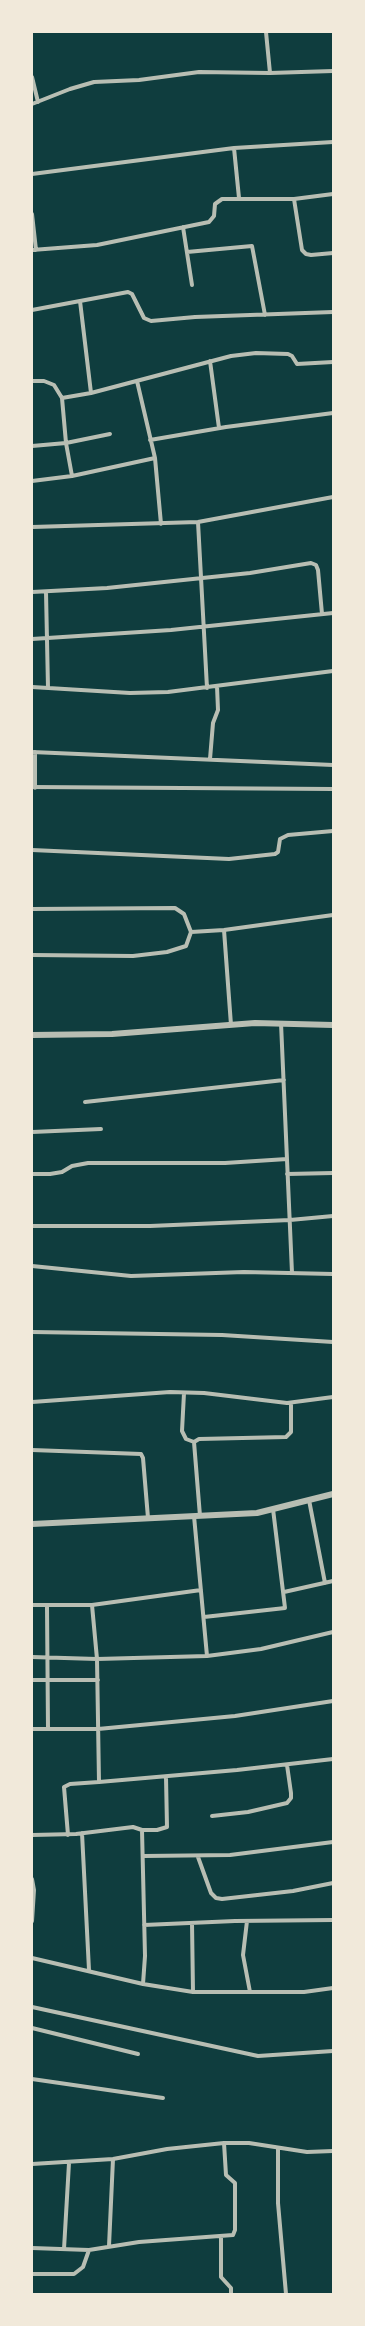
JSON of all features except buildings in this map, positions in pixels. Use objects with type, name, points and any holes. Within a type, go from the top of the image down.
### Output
[{"type":"street","points":[[266,32],[270,73]]},
{"type":"street","points":[[32,104],[70,89],[94,82],[139,80],[199,72],[270,73],[333,71]]},
{"type":"street","points":[[32,77],[38,102]]},
{"type":"street","points":[[32,174],[234,148],[333,142]]},
{"type":"street","points":[[234,148],[239,198]]},
{"type":"street","points":[[32,214],[34,250],[97,245],[209,222],[214,216],[215,204],[218,200],[239,198],[294,199],[333,194]]},
{"type":"street","points":[[294,199],[302,250],[306,254],[312,256],[333,253]]},
{"type":"street","points":[[182,227],[192,285]]},
{"type":"street","points":[[187,252],[252,246],[265,315]]},
{"type":"street","points":[[32,310],[128,292],[132,294],[144,318],[151,321],[333,312]]},
{"type":"street","points":[[80,302],[91,393]]},
{"type":"street","points":[[62,398],[91,393],[210,361],[256,353],[288,354],[292,356],[297,364],[333,362]]},
{"type":"street","points":[[210,361],[219,428]]},
{"type":"street","points":[[32,381],[44,381],[54,385],[62,398],[66,442],[72,476]]},
{"type":"street","points":[[137,381],[155,458],[161,524]]},
{"type":"street","points":[[150,440],[219,428],[333,413]]},
{"type":"street","points":[[32,446],[66,442],[110,434]]},
{"type":"street","points":[[32,481],[72,476],[155,458]]},
{"type":"street","points":[[32,527],[198,522],[333,497]]},
{"type":"street","points":[[198,522],[207,688]]},
{"type":"street","points":[[32,592],[201,578],[311,563],[316,565],[318,570],[322,614]]},
{"type":"street","points":[[46,592],[48,688]]},
{"type":"street","points":[[32,639],[204,626],[333,613]]},
{"type":"street","points":[[32,687],[130,693],[207,688],[333,671]]},
{"type":"street","points":[[210,759],[213,723],[218,710],[218,686]]},
{"type":"street","points":[[333,765],[34,752],[33,788],[333,789]]},
{"type":"street","points":[[32,850],[229,859],[275,854],[278,852],[280,839],[288,835],[333,831]]},
{"type":"street","points":[[32,909],[175,908],[184,914],[191,932],[186,946],[167,952],[133,956],[32,955]]},
{"type":"street","points":[[191,932],[224,930],[333,914]]},
{"type":"street","points":[[224,930],[231,1025]]},
{"type":"street","points":[[281,1023],[292,1273]]},
{"type":"street","points":[[32,1034],[112,1034],[231,1025],[281,1023],[333,1024]]},
{"type":"street","points":[[85,1102],[284,1080]]},
{"type":"street","points":[[32,1132],[101,1129]]},
{"type":"street","points":[[32,1174],[56,1173],[72,1166],[88,1163],[225,1163],[287,1159]]},
{"type":"street","points":[[287,1174],[333,1173]]},
{"type":"street","points":[[32,1226],[150,1226],[290,1220],[333,1216]]},
{"type":"street","points":[[32,1266],[131,1276],[244,1272],[333,1274]]},
{"type":"street","points":[[32,1332],[222,1335],[333,1342]]},
{"type":"street","points":[[32,1402],[184,1393],[291,1403],[333,1397]]},
{"type":"street","points":[[184,1393],[182,1431],[186,1439],[194,1442]]},
{"type":"street","points":[[194,1442],[199,1439],[290,1435],[292,1427],[291,1403]]},
{"type":"street","points":[[194,1442],[201,1590],[207,1656]]},
{"type":"street","points":[[32,1450],[141,1454],[143,1458],[148,1518]]},
{"type":"street","points":[[32,1524],[257,1513],[333,1494]]},
{"type":"street","points":[[309,1500],[325,1583]]},
{"type":"street","points":[[204,1617],[283,1609],[286,1605],[273,1509]]},
{"type":"street","points":[[284,1592],[333,1581]]},
{"type":"street","points":[[32,1606],[92,1605],[201,1590]]},
{"type":"street","points":[[92,1605],[98,1680],[99,1782]]},
{"type":"street","points":[[47,1606],[48,1729]]},
{"type":"street","points":[[32,1657],[97,1659],[207,1656],[261,1649],[333,1632]]},
{"type":"street","points":[[32,1680],[98,1680]]},
{"type":"street","points":[[32,1729],[98,1729],[234,1716],[333,1701]]},
{"type":"street","points":[[68,1834],[64,1787],[70,1784],[166,1777],[333,1759]]},
{"type":"street","points":[[212,1816],[248,1812],[287,1803],[291,1798],[291,1793],[287,1765]]},
{"type":"street","points":[[32,1835],[82,1834],[133,1827],[142,1830],[157,1830],[167,1827],[166,1777]]},
{"type":"street","points":[[142,1830],[144,1856],[143,1984]]},
{"type":"street","points":[[82,1834],[89,1970]]},
{"type":"street","points":[[144,1856],[198,1857],[263,1853],[333,1842]]},
{"type":"street","points":[[198,1857],[211,1893],[216,1898],[222,1899],[293,1891],[333,1883]]},
{"type":"street","points":[[32,1879],[34,1890],[32,1921]]},
{"type":"street","points":[[144,1926],[247,1921],[333,1920]]},
{"type":"street","points":[[247,1921],[243,1955],[250,1992]]},
{"type":"street","points":[[192,1923],[193,1992]]},
{"type":"street","points":[[32,1958],[89,1970],[143,1984],[193,1992],[304,1992],[333,1988]]},
{"type":"street","points":[[32,2007],[258,2056],[333,2051]]},
{"type":"street","points":[[32,2028],[138,2054]]},
{"type":"street","points":[[32,2079],[163,2098]]},
{"type":"street","points":[[32,2248],[89,2250],[109,2246],[233,2235],[235,2183],[226,2175],[224,2143]]},
{"type":"street","points":[[32,2164],[69,2163],[113,2159],[167,2149],[224,2143],[249,2143],[307,2152],[333,2151]]},
{"type":"street","points":[[278,2148],[278,2203],[286,2294]]},
{"type":"street","points":[[109,2246],[113,2159]]},
{"type":"street","points":[[64,2249],[69,2163]]},
{"type":"street","points":[[221,2237],[221,2277],[231,2288],[231,2294]]},
{"type":"street","points":[[32,2274],[74,2274],[83,2266],[89,2250]]}]
